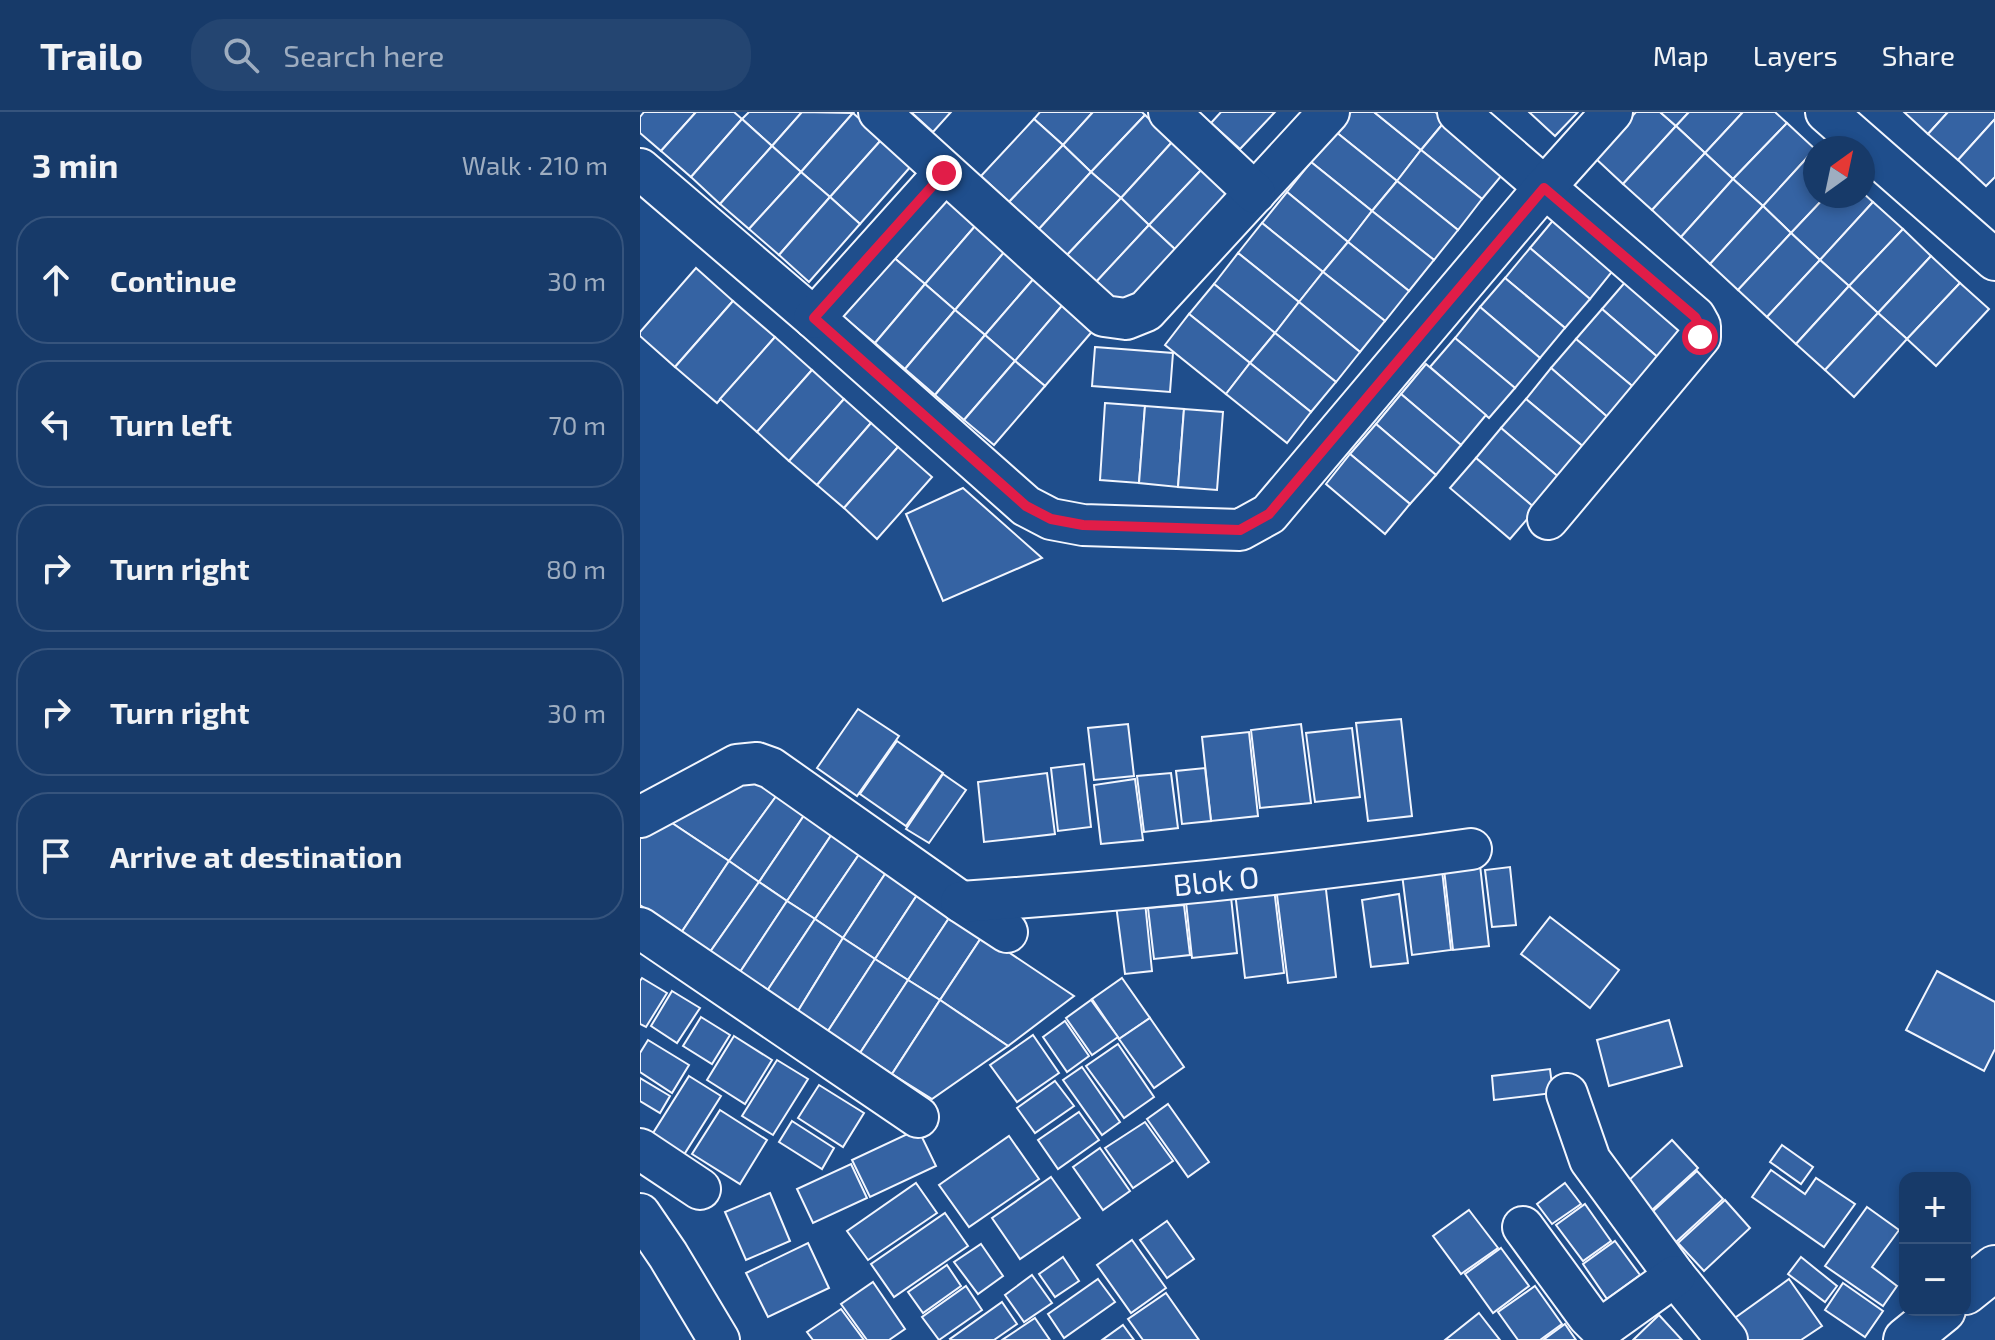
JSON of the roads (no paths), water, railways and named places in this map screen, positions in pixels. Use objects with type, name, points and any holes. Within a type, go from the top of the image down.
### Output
[{"type":"street","points":[[879,112],[1104,316],[1126,319],[1146,311],[1329,112]]},
{"type":"street","points":[[1169,112],[1255,193]]},
{"type":"street","points":[[1458,112],[1695,317],[1700,326],[1700,337],[1548,519]]},
{"type":"street","points":[[640,169],[1026,506],[1051,519],[1083,525],[1240,530],[1269,514],[1612,112]]},
{"type":"street","points":[[1826,112],[1995,260]]},
{"type":"street","points":[[814,318],[944,173]]},
{"type":"street","points":[[640,817],[737,765],[757,763],[771,768],[1007,932]]},
{"type":"street","name":"Blok O","points":[[961,902],[1071,895],[1375,863],[1471,849]]},
{"type":"street","points":[[640,928],[918,1117]]},
{"type":"street","points":[[1567,1094],[1590,1160],[1675,1276],[1727,1340]]},
{"type":"street","points":[[640,1149],[700,1189]]},
{"type":"street","points":[[640,1214],[719,1340]]},
{"type":"street","points":[[1523,1227],[1598,1326],[1608,1324],[1675,1276]]},
{"type":"street","points":[[1971,1287],[1995,1268]]},
{"type":"street","points":[[1906,1340],[1936,1316]]}]
